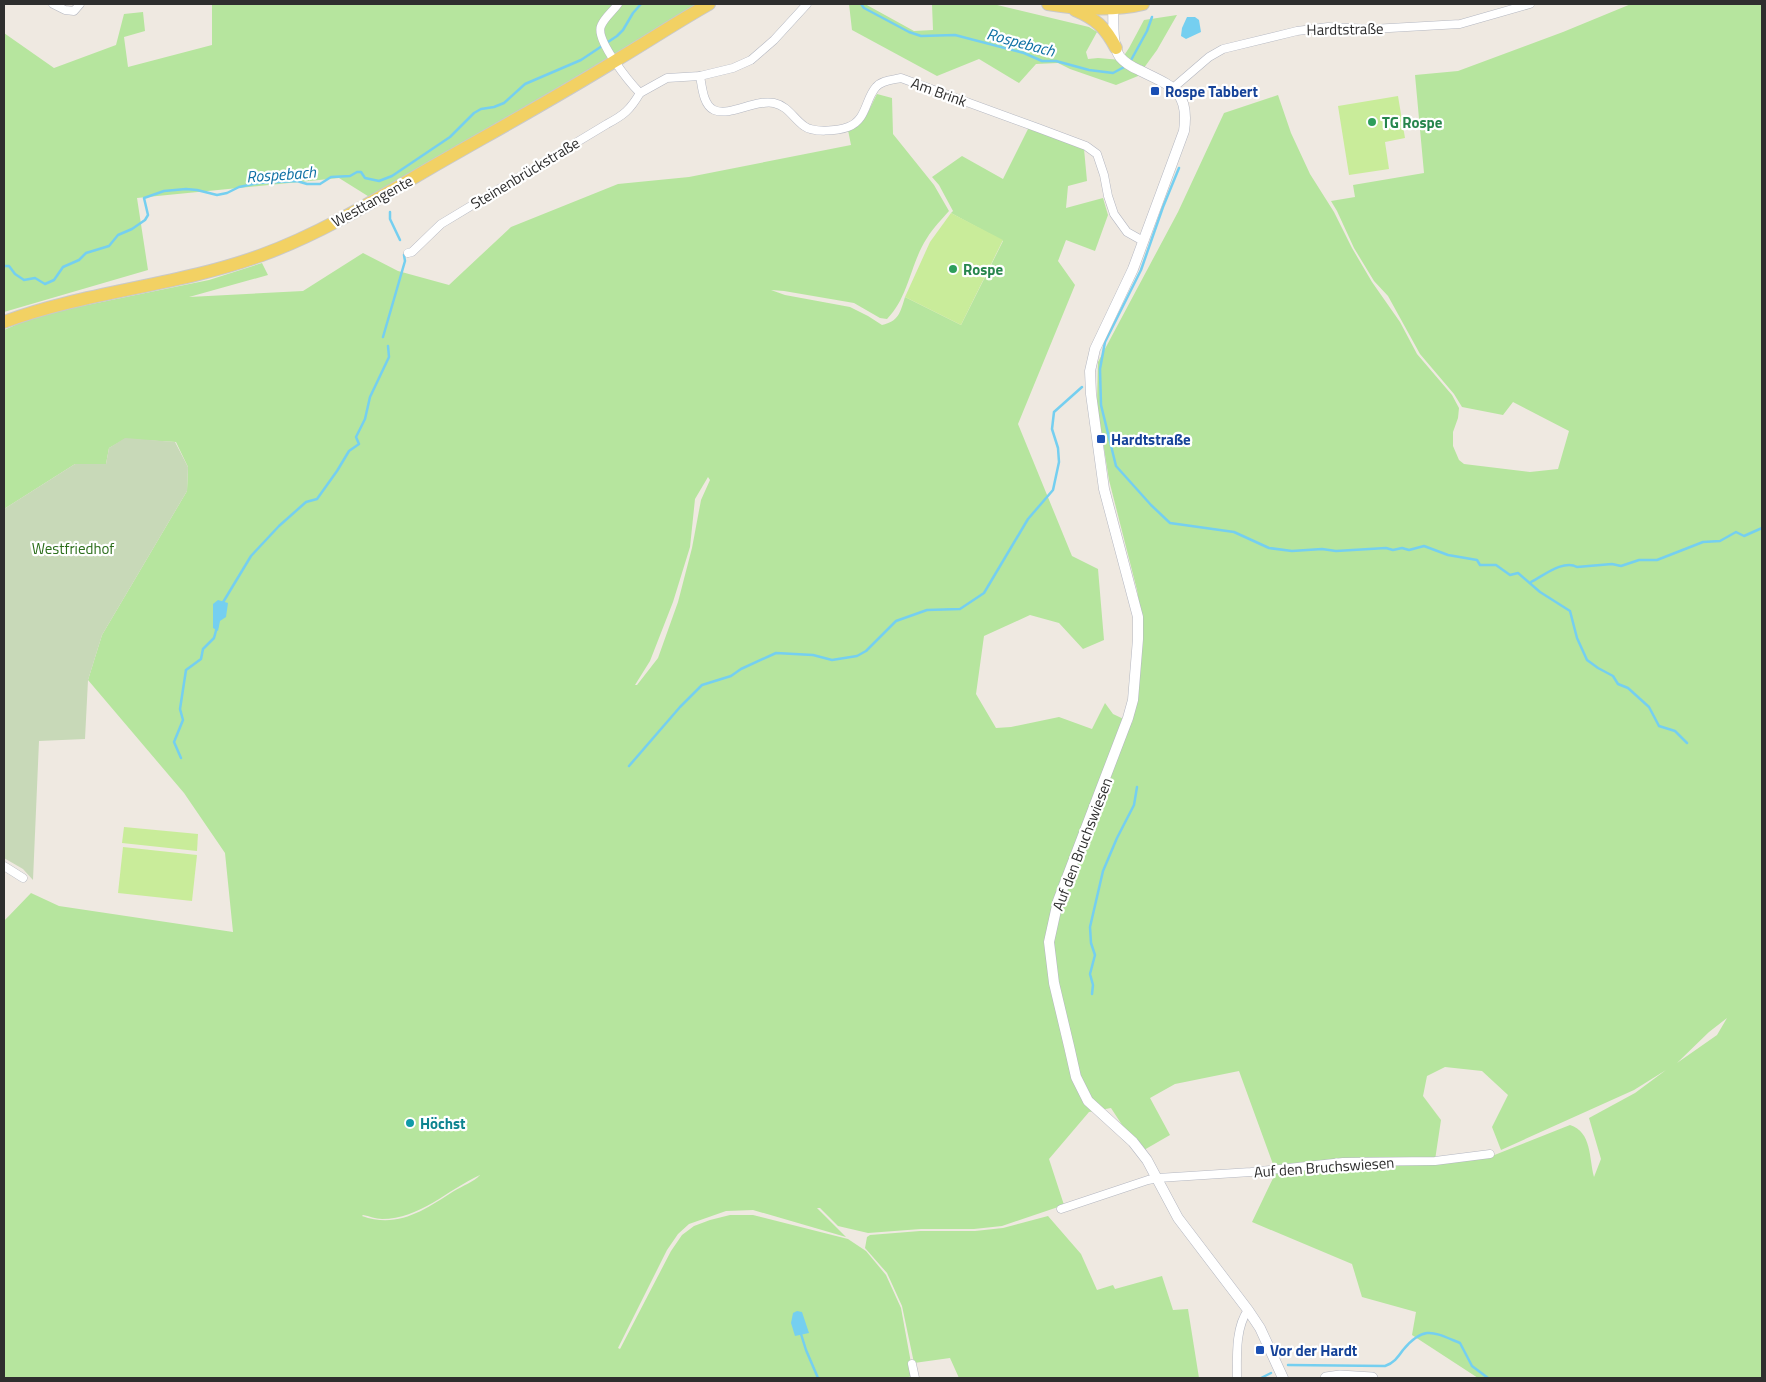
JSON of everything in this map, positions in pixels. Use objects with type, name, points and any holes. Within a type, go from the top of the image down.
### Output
[{"type":"main road","name":"Westtangente","points":[[4,322],[30,312],[75,300],[218,270],[261,256],[308,237],[388,192],[612,56],[709,4]]},
{"type":"main road","points":[[1048,4],[1068,7],[1130,7],[1143,4]]},
{"type":"main road","points":[[1068,7],[1098,22],[1108,33],[1116,48]]},
{"type":"main road","points":[[1326,1378],[1340,1376],[1372,1378]]},
{"type":"street","points":[[54,4],[65,10],[77,7]]},
{"type":"street","points":[[618,4],[600,27],[600,34],[612,56],[629,81],[640,93]]},
{"type":"street","name":"Steinenbrückstraße","points":[[408,253],[412,252],[442,224],[606,124],[623,116],[640,93],[667,78],[700,76],[733,68],[751,60],[774,40],[807,4]]},
{"type":"street","name":"Hardtstraße","points":[[1173,88],[1209,57],[1224,49],[1297,31],[1328,28],[1372,29],[1460,24],[1530,4]]},
{"type":"street","points":[[1113,6],[1116,48],[1120,57],[1134,68],[1173,88],[1181,97],[1186,116],[1184,131],[1143,241]]},
{"type":"street","name":"Am Brink","points":[[700,76],[707,104],[713,110],[722,112],[765,101],[777,103],[789,110],[804,126],[816,131],[849,127],[860,118],[876,87],[885,81],[901,78],[1038,128],[1086,146],[1097,154],[1114,214],[1127,232],[1143,241]]},
{"type":"street","name":"Auf den Bruchswiesen","points":[[1143,241],[1133,269],[1094,349],[1090,372],[1090,394],[1104,489],[1138,617],[1134,691],[1128,718],[1058,902],[1049,942],[1054,983],[1076,1077],[1088,1101],[1133,1142],[1147,1160],[1178,1218],[1248,1310],[1266,1340],[1282,1378]]},
{"type":"street","points":[[4,866],[23,878]]},
{"type":"street","name":"Auf den Bruchswiesen","points":[[1062,1208],[1158,1178],[1251,1172],[1343,1162],[1435,1161],[1490,1154]]},
{"type":"street","points":[[1237,1378],[1237,1355],[1242,1318],[1248,1310]]},
{"type":"street","points":[[912,1364],[915,1378]]},
{"type":"green space","points":[[212,4],[697,4],[614,58],[371,198],[339,178],[137,198],[148,270],[4,312],[4,33],[54,68],[116,45],[124,14],[143,12],[145,31],[124,37],[128,67],[212,45]]},
{"type":"green space","points":[[849,4],[865,4],[914,31],[933,30],[932,4],[993,4],[1089,27],[1097,32],[1086,52],[1088,59],[1121,60],[1144,20],[1177,15],[1157,50],[1138,76],[1116,85],[1058,63],[1036,64],[1019,83],[979,59],[937,76],[852,30]]},
{"type":"green space","points":[[1631,4],[1762,4],[1762,1378],[1478,1378],[1412,1335],[1416,1312],[1362,1297],[1352,1264],[1252,1222],[1276,1172],[1343,1164],[1436,1162],[1492,1156],[1570,1125],[1577,1128],[1586,1140],[1594,1177],[1601,1159],[1589,1118],[1635,1093],[1666,1070],[1634,1090],[1501,1150],[1492,1127],[1508,1095],[1482,1071],[1445,1067],[1427,1076],[1423,1096],[1441,1120],[1435,1160],[1343,1161],[1274,1167],[1239,1071],[1175,1084],[1150,1098],[1170,1135],[1144,1150],[1126,1131],[1111,1108],[1089,1112],[1049,1159],[1064,1205],[1002,1226],[974,1229],[921,1229],[868,1233],[838,1226],[820,1208],[817,1208],[846,1237],[753,1210],[726,1211],[689,1224],[678,1234],[667,1250],[618,1348],[620,1349],[671,1251],[682,1235],[694,1226],[710,1220],[730,1215],[753,1215],[848,1239],[866,1251],[886,1275],[901,1308],[913,1374],[908,1378],[4,1378],[4,921],[31,893],[59,906],[233,932],[225,853],[184,793],[88,680],[102,635],[187,491],[188,467],[176,442],[125,439],[109,448],[106,464],[75,464],[4,509],[4,330],[38,315],[209,280],[262,263],[268,275],[189,297],[303,291],[363,253],[398,271],[449,285],[511,227],[618,184],[689,177],[851,145],[848,130],[859,124],[877,94],[892,98],[893,134],[934,185],[949,211],[935,227],[921,248],[905,291],[887,319],[880,318],[854,303],[771,290],[785,295],[850,307],[882,325],[898,316],[905,297],[961,325],[1003,241],[951,213],[953,211],[939,185],[932,177],[962,156],[1003,179],[1029,127],[1084,149],[1087,181],[1068,186],[1066,208],[1103,198],[1108,215],[1095,251],[1066,240],[1058,261],[1075,285],[1018,424],[1072,556],[1098,569],[1104,640],[1083,649],[1059,623],[1030,615],[984,636],[976,694],[996,728],[1011,727],[1059,717],[1092,729],[1105,703],[1113,714],[1132,723],[1137,698],[1142,622],[1137,590],[1109,480],[1097,404],[1098,362],[1178,212],[1224,113],[1278,95],[1291,133],[1310,174],[1334,212],[1352,248],[1372,282],[1400,322],[1417,354],[1452,395],[1459,408],[1453,432],[1453,446],[1459,460],[1464,464],[1530,472],[1558,469],[1569,431],[1513,402],[1503,415],[1462,407],[1454,394],[1420,354],[1388,296],[1374,281],[1354,248],[1331,201],[1355,197],[1353,185],[1424,173],[1415,75],[1458,71],[1563,32]],"holes":[[[708,477],[710,480],[701,500],[692,548],[678,602],[658,658],[637,685],[635,685],[650,661],[673,602],[690,547],[695,499]],[[1727,1018],[1717,1035],[1677,1063],[1709,1032]],[[480,1175],[432,1205],[410,1216],[387,1220],[375,1219],[362,1216],[382,1219],[396,1218],[409,1214],[433,1203]]]},
{"type":"green space","name":"TG Rospe","points":[[1398,96],[1405,138],[1385,142],[1389,169],[1349,175],[1338,106]]},
{"type":"green space","name":"Rospe","points":[[951,213],[1003,240],[961,325],[905,297],[930,242]]},
{"type":"green space","name":"Westfriedhof","points":[[125,438],[175,442],[188,467],[187,491],[102,635],[88,680],[85,739],[39,741],[33,880],[23,869],[4,858],[4,509],[75,464],[106,464],[109,448]]},
{"type":"green space","points":[[124,827],[198,834],[197,851],[122,843]]},
{"type":"green space","points":[[123,847],[197,855],[192,901],[118,893]]},
{"type":"green space","points":[[1048,1216],[1081,1254],[1097,1290],[1113,1285],[1115,1289],[1162,1276],[1173,1310],[1188,1309],[1199,1378],[959,1378],[950,1358],[914,1363],[902,1306],[887,1273],[865,1248],[867,1237],[870,1235],[920,1231],[975,1231],[1003,1228]]},
{"type":"water","points":[[1187,17],[1195,17],[1199,20],[1201,32],[1186,39],[1181,36]]},
{"type":"water","points":[[218,600],[228,603],[226,617],[220,621],[218,631],[213,628],[213,604]]},
{"type":"water","points":[[797,1311],[802,1312],[809,1333],[795,1336],[791,1323],[793,1313]]},
{"type":"waterway","name":"Rospebach","points":[[4,266],[9,266],[15,274],[24,280],[35,278],[45,284],[54,280],[63,267],[79,260],[86,253],[109,246],[118,235],[132,229],[145,220],[148,215],[144,198],[164,191],[186,189],[217,195],[227,193],[239,187],[259,183],[297,181],[307,184],[320,184],[331,177],[350,176],[357,172],[361,172],[365,178],[379,181],[392,176],[450,137],[474,113],[481,109],[504,103],[525,84],[581,60],[617,36],[641,4]]},
{"type":"waterway","name":"Rospebach","points":[[861,4],[864,8],[909,32],[921,36],[955,35],[1024,53],[1042,61],[1056,61],[1089,70],[1113,73],[1126,66]]},
{"type":"waterway","name":"Rospebach","points":[[1130,62],[1147,31],[1152,17]]},
{"type":"waterway","points":[[1179,168],[1141,270],[1105,342],[1100,369],[1101,405],[1116,466],[1170,523],[1234,532],[1269,548],[1292,551],[1386,548],[1409,550],[1424,546],[1448,555],[1477,560],[1480,565],[1496,565],[1510,575],[1518,573],[1540,592],[1570,611],[1577,638],[1587,660],[1613,676],[1618,684],[1628,688],[1649,707],[1659,726],[1675,731],[1687,743]]},
{"type":"waterway","points":[[390,212],[390,219],[400,240]]},
{"type":"waterway","points":[[383,337],[405,261],[404,255]]},
{"type":"waterway","points":[[222,604],[251,556],[279,526],[306,502],[317,499],[349,451],[359,444],[356,437],[365,419],[370,397],[389,357],[388,346]]},
{"type":"waterway","points":[[629,766],[680,707],[702,685],[731,676],[741,669],[776,653],[813,655],[832,660],[857,656],[866,651],[896,621],[927,610],[960,609],[984,593],[1028,519],[1053,490],[1059,462],[1058,448],[1052,429],[1054,412],[1082,387]]},
{"type":"waterway","points":[[1531,582],[1554,569],[1566,565],[1577,567],[1612,564],[1621,566],[1639,560],[1657,560],[1703,542],[1720,541],[1736,532],[1744,536],[1762,528]]},
{"type":"waterway","points":[[181,758],[174,742],[183,720],[180,709],[186,670],[201,659],[203,649],[214,638],[217,627]]},
{"type":"waterway","points":[[1092,994],[1093,985],[1090,974],[1095,955],[1091,943],[1090,927],[1103,871],[1134,805],[1137,787]]},
{"type":"waterway","points":[[1288,1365],[1385,1366],[1396,1360],[1410,1342],[1423,1334],[1429,1333],[1460,1343],[1472,1366],[1488,1378]]},
{"type":"waterway","points":[[801,1334],[818,1378]]},
{"type":"waterway","points":[[1261,1378],[1271,1373]]},
{"type":"place","name":"Rospe Tabbert","points":[[1155,91]]},
{"type":"place","name":"TG Rospe","points":[[1372,122]]},
{"type":"place","name":"Rospe","points":[[953,269]]},
{"type":"place","name":"Hardtstraße","points":[[1101,439]]},
{"type":"place","name":"Höchst","points":[[410,1123]]},
{"type":"place","name":"Vor der Hardt","points":[[1260,1350]]}]
